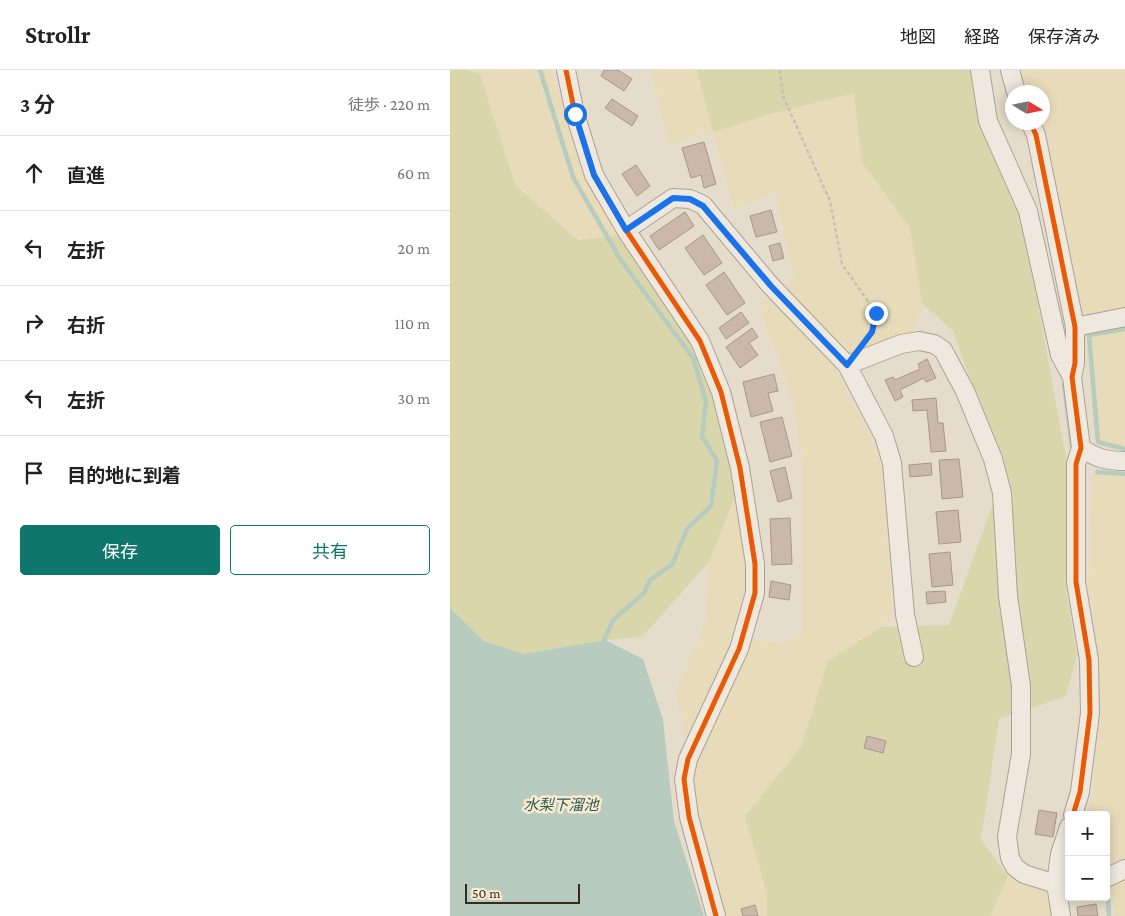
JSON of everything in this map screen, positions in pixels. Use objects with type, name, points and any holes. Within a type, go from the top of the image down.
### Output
[{"type":"street","points":[[566,70],[575,114],[594,175],[626,230],[700,341],[721,392],[740,468],[755,564],[755,593],[739,649],[688,760],[684,779],[689,817],[716,916]]},
{"type":"street","points":[[980,70],[988,121],[1028,211],[1060,355],[1072,377]]},
{"type":"street","points":[[1010,70],[1014,85]]},
{"type":"street","points":[[1034,130],[1075,327],[1075,363],[1072,377],[1081,448],[1076,464],[1076,582],[1088,660],[1090,713],[1080,792],[1074,811]]},
{"type":"street","points":[[626,230],[673,198],[690,199],[703,206],[771,286],[847,365],[884,436],[892,463],[905,615],[914,657]]},
{"type":"street","points":[[1075,327],[1125,317]]},
{"type":"street","points":[[847,365],[901,344],[919,341],[934,344],[943,350],[965,391],[993,459],[1002,493],[1008,596],[1021,686],[1021,754],[1007,836],[1010,858],[1015,868],[1061,899]]},
{"type":"street","points":[[1081,448],[1094,457],[1112,461],[1125,461]]},
{"type":"street","points":[[1061,899],[1060,854],[1065,838]]},
{"type":"street","points":[[1110,876],[1125,870]]},
{"type":"path","points":[[780,70],[784,96],[830,201],[842,264],[876,313],[872,332],[847,365]]},
{"type":"shaded area","points":[[450,70],[465,70],[480,74],[515,185],[578,240],[618,236],[692,341],[714,393],[736,494],[709,562],[642,637],[605,640],[524,654],[484,641],[450,608]]},
{"type":"shaded area","points":[[465,70],[550,70],[589,176],[618,236],[579,240],[515,184],[480,74]]},
{"type":"shaded area","points":[[651,70],[697,70],[713,132],[669,144]]},
{"type":"shaded area","points":[[697,70],[974,70],[976,107],[1022,216],[1067,463],[1066,589],[1077,656],[1066,696],[999,719],[981,840],[1008,876],[990,916],[767,916],[767,893],[745,816],[801,747],[828,661],[881,627],[949,625],[1004,473],[953,331],[922,303],[910,228],[862,162],[854,93],[766,115],[713,132]]},
{"type":"shaded area","points":[[1022,70],[1125,70],[1125,452],[1097,445],[1083,322],[1043,130],[1050,130],[1050,85],[1026,85],[1021,74]]},
{"type":"shaded area","points":[[854,93],[862,162],[910,228],[922,303],[912,337],[834,366],[882,461],[893,617],[881,627],[828,661],[801,747],[745,816],[767,893],[767,916],[718,916],[676,691],[706,621],[709,562],[736,494],[752,581],[739,634],[782,645],[803,631],[803,470],[793,401],[759,304],[794,278],[775,192],[735,210],[713,132],[766,115]]},
{"type":"shaded area","points":[[1093,474],[1125,477],[1125,916],[1115,916],[1110,885],[1110,811],[1087,811],[1094,793],[1100,672],[1088,583]]},
{"type":"shaded area","points":[[1008,876],[1048,890],[1052,916],[990,916]]},
{"type":"water","name":"水梨下溜池","points":[[450,608],[484,641],[524,654],[605,640],[643,659],[663,720],[674,821],[704,916],[450,916]]},
{"type":"building","points":[[604,70],[618,70],[632,79],[624,91],[601,76]]},
{"type":"building","points":[[612,99],[638,116],[632,126],[605,108]]},
{"type":"building","points":[[704,142],[716,184],[704,188],[701,175],[691,178],[682,148]]},
{"type":"building","points":[[636,165],[650,186],[637,196],[622,174]]},
{"type":"building","points":[[771,210],[777,232],[756,237],[750,216]]},
{"type":"building","points":[[685,212],[694,226],[659,250],[650,236]]},
{"type":"building","points":[[703,235],[722,263],[704,275],[685,248]]},
{"type":"building","points":[[780,243],[784,258],[773,261],[769,246]]},
{"type":"building","points":[[724,272],[745,303],[727,315],[706,285]]},
{"type":"building","points":[[741,312],[749,323],[726,339],[719,328]]},
{"type":"building","points":[[752,328],[758,337],[749,343],[758,355],[740,368],[726,347]]},
{"type":"building","points":[[927,359],[936,378],[926,382],[924,378],[900,390],[903,397],[895,401],[885,380],[893,377],[895,380],[920,369],[918,364]]},
{"type":"building","points":[[774,374],[778,391],[768,393],[773,411],[751,417],[743,382]]},
{"type":"building","points":[[936,398],[938,423],[943,423],[946,451],[931,452],[927,410],[913,411],[912,400]]},
{"type":"building","points":[[782,417],[792,456],[770,462],[760,422]]},
{"type":"building","points":[[959,459],[963,497],[942,499],[939,460]]},
{"type":"building","points":[[931,463],[932,475],[910,477],[909,465]]},
{"type":"building","points":[[785,467],[792,498],[778,502],[770,471]]},
{"type":"building","points":[[958,510],[961,542],[939,544],[936,512]]},
{"type":"building","points":[[790,518],[792,564],[772,565],[770,519]]},
{"type":"building","points":[[950,552],[953,585],[932,587],[929,554]]},
{"type":"building","points":[[771,581],[791,585],[789,600],[769,597]]},
{"type":"building","points":[[945,591],[946,602],[927,604],[926,592]]},
{"type":"building","points":[[867,736],[886,741],[883,753],[864,748]]},
{"type":"building","points":[[1039,810],[1057,813],[1053,837],[1035,834]]},
{"type":"building","points":[[1096,904],[1098,916],[1078,916],[1077,907]]},
{"type":"building","points":[[755,905],[758,916],[743,916],[741,909]]},
{"type":"waterway","points":[[540,70],[573,177],[620,259],[693,358],[706,401],[702,436],[717,461],[711,506],[687,529],[672,565],[650,580],[644,593],[613,620],[602,645]]},
{"type":"waterway","points":[[1125,329],[1089,335],[1098,442],[1125,449]]},
{"type":"waterway","points":[[1064,384],[1072,447]]},
{"type":"waterway","points":[[1097,472],[1125,474]]},
{"type":"waterway","points":[[1108,901],[1109,916]]},
{"type":"cycle path","points":[[566,70],[575,114],[594,175],[626,230],[700,341],[721,392],[740,468],[755,564],[755,593],[739,649],[688,759],[684,779],[689,817],[716,916]]},
{"type":"cycle path","points":[[1034,130],[1075,327],[1075,363],[1072,377],[1081,448],[1076,464],[1076,582],[1089,660],[1090,713],[1080,792],[1074,811]]},
{"type":"route","points":[[575,114],[594,175],[626,230],[673,198],[690,199],[703,206],[771,286],[847,365],[872,332],[876,313]]}]
